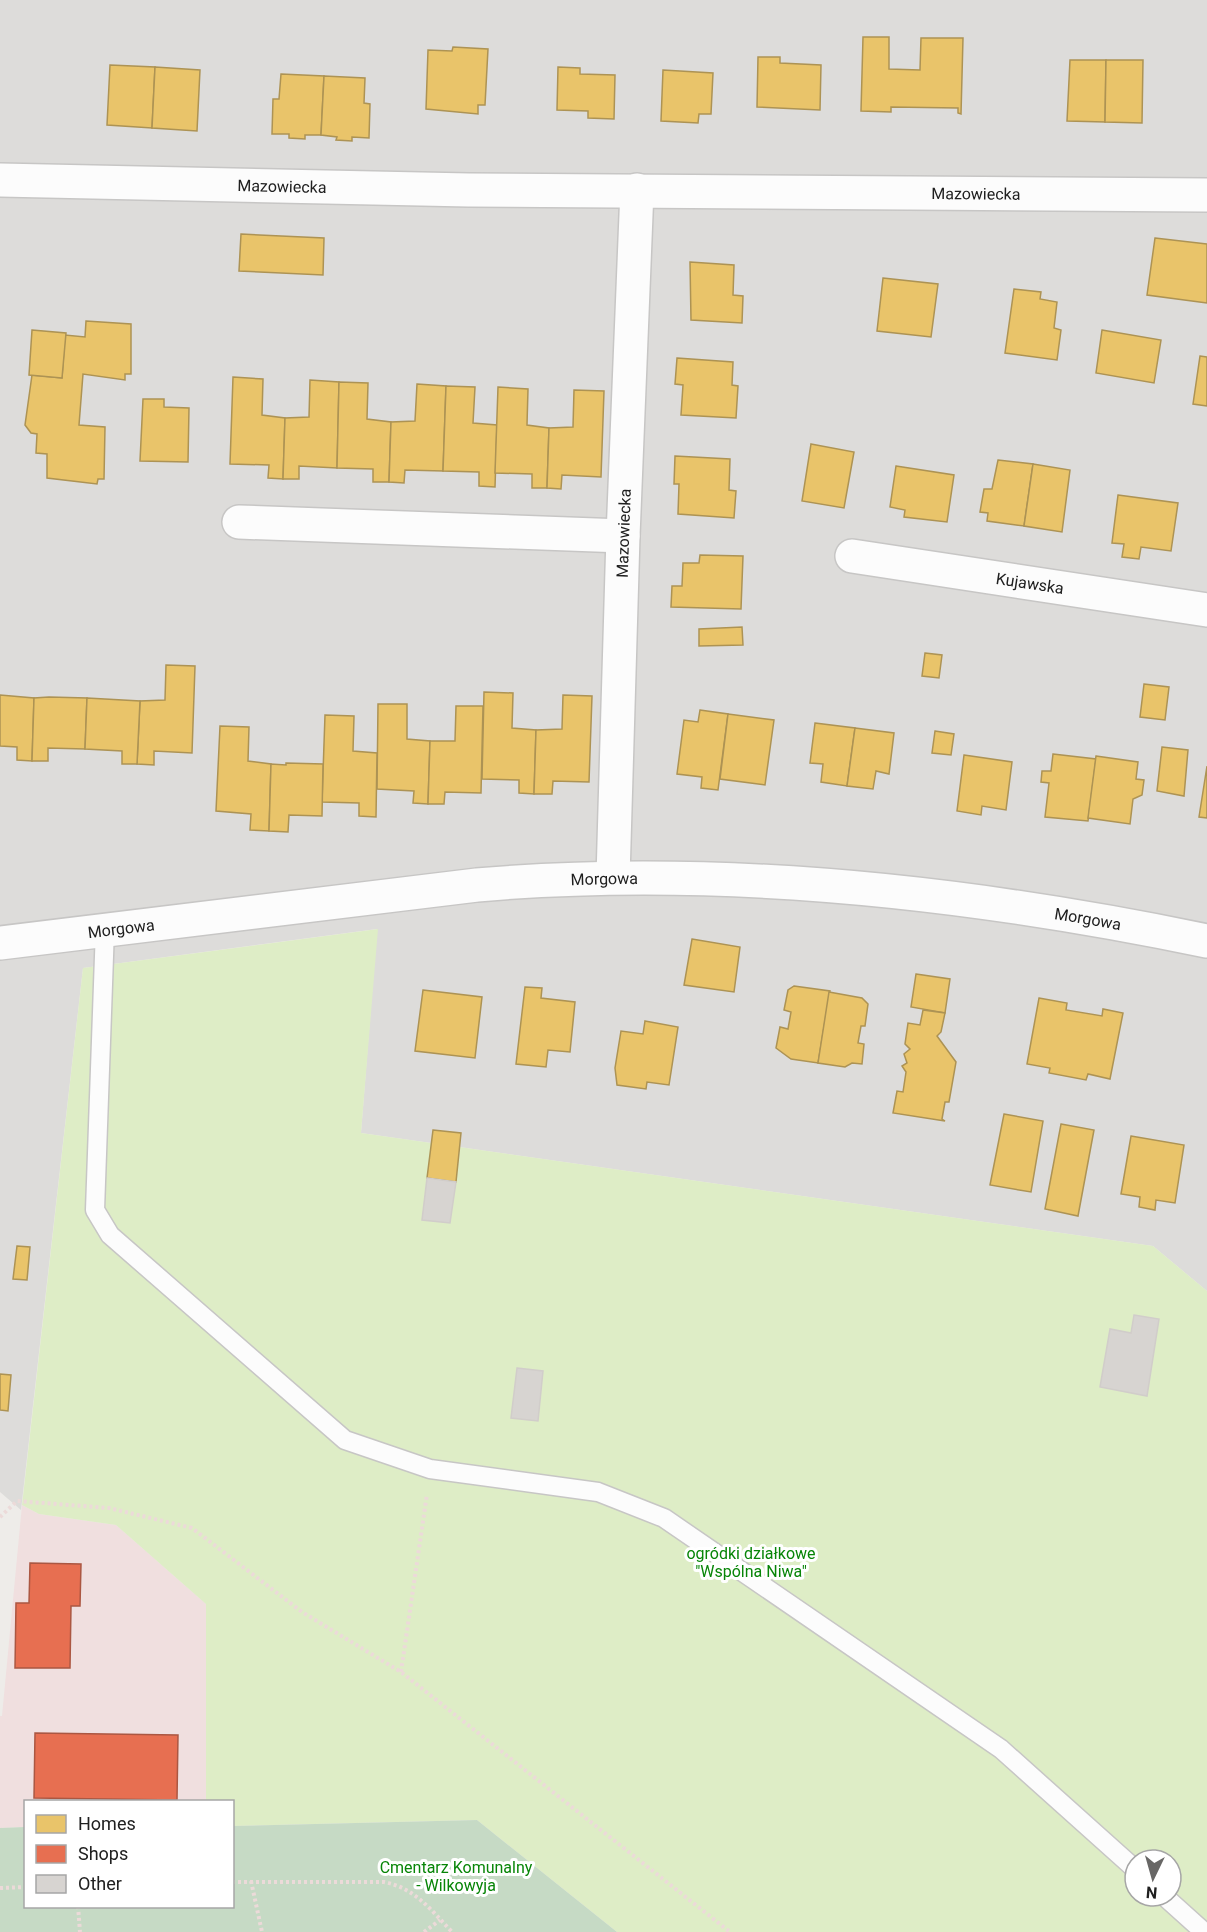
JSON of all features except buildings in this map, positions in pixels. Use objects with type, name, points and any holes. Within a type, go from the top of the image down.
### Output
[{"type":"street","name":"Mazowiecka","points":[[0,180],[469,190],[1207,195]]},
{"type":"street","name":"Mazowiecka","points":[[614,877],[623,536],[637,190]]},
{"type":"street","points":[[239,522],[623,536]]},
{"type":"street","name":"Kujawska","points":[[852,556],[1207,610]]},
{"type":"street","name":"Morgowa","points":[[0,943],[105,928],[477,885],[548,879],[614,877],[856,886],[942,896],[1207,941]]},
{"type":"lane","points":[[105,928],[95,1210],[110,1235],[345,1440],[430,1470],[598,1492],[664,1518],[1001,1749],[1123,1858]]},
{"type":"lane","points":[[1177,1908],[1204,1932]]},
{"type":"path","points":[[401,1672],[430,1470]]},
{"type":"path","points":[[0,1517],[17,1501],[109,1508],[192,1528],[303,1612],[401,1672],[730,1932]]},
{"type":"path","points":[[251,1881],[262,1932]]},
{"type":"path","points":[[234,1882],[384,1882],[401,1886],[415,1894],[452,1932]]},
{"type":"path","points":[[0,1888],[24,1887]]},
{"type":"path","points":[[78,1908],[80,1932]]},
{"type":"path","points":[[424,1932],[440,1920]]},
{"type":"shaded area","points":[[0,0],[1207,0],[1207,1291],[1153,1246],[361,1133],[377,929],[83,968],[21,1510],[0,1492]]},
{"type":"shaded area","points":[[22,1505],[39,1514],[116,1525],[206,1604],[206,1800],[24,1800],[24,1827],[0,1828],[0,1716],[2,1716]]},
{"type":"green space","name":"ogródki działkowe \"Wspólna Niwa\"","points":[[378,929],[361,1133],[1153,1246],[1207,1291],[1207,1932],[617,1932],[477,1820],[234,1826],[234,1800],[206,1800],[206,1604],[116,1525],[39,1514],[22,1505],[83,968]]},
{"type":"green space","name":"Cmentarz Komunalny - Wilkowyja","points":[[477,1820],[617,1932],[0,1932],[0,1828],[24,1827],[24,1908],[234,1908],[234,1826]]}]
